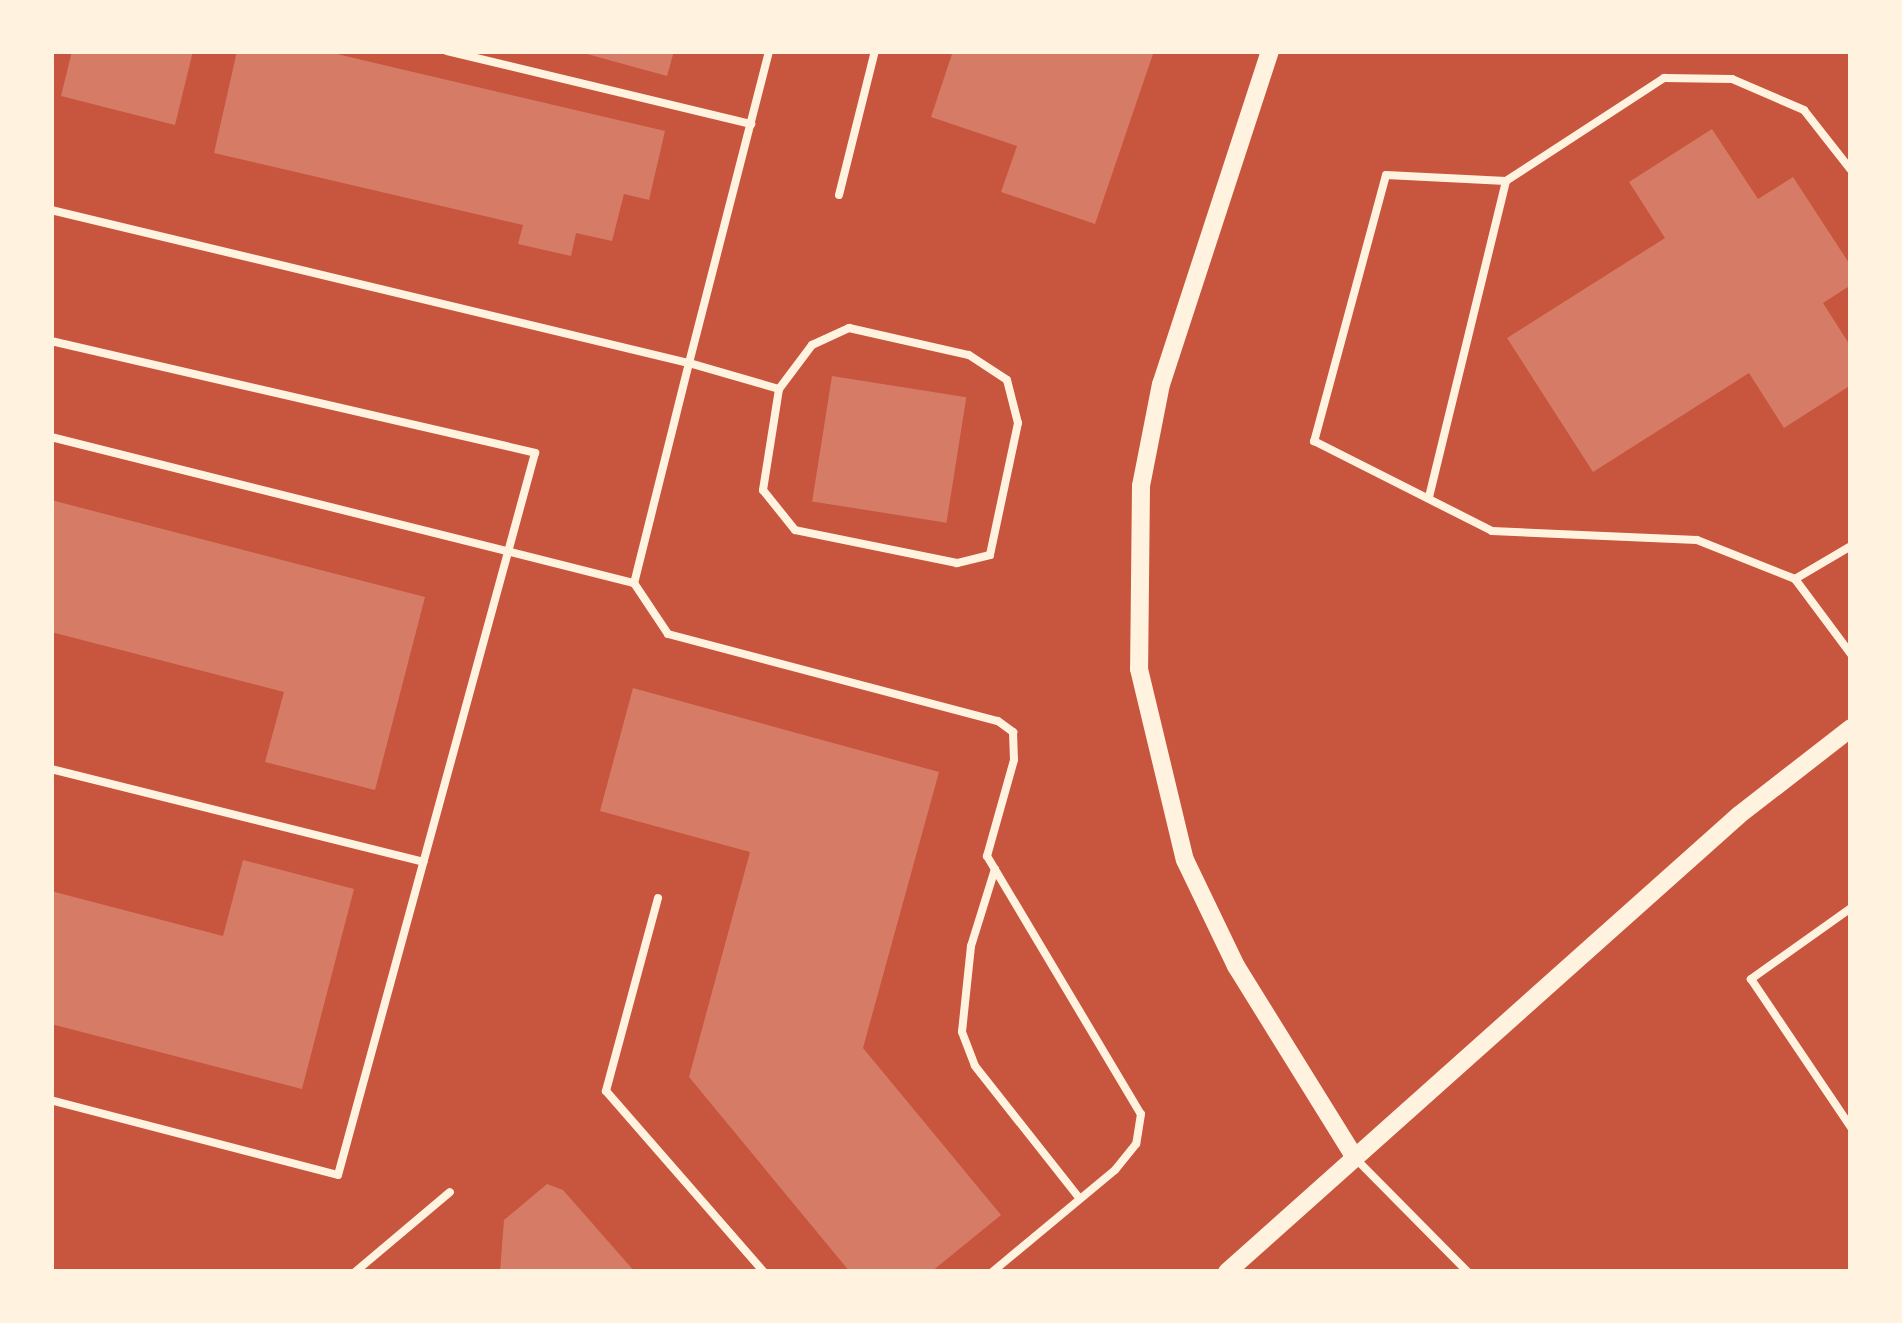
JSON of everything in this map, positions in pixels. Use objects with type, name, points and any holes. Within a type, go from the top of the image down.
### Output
[{"type":"street","points":[[1270,51],[1161,384],[1141,486],[1139,669],[1185,860],[1236,966],[1355,1158]]},
{"type":"street","points":[[1227,1272],[1739,815],[1851,728]]},
{"type":"lane","points":[[447,51],[751,124]]},
{"type":"lane","points":[[634,583],[770,51]]},
{"type":"lane","points":[[839,195],[875,51]]},
{"type":"lane","points":[[1851,170],[1804,110],[1732,79],[1664,78],[1506,181],[1386,175],[1314,441],[1492,531],[1696,540],[1795,579],[1851,654]]},
{"type":"lane","points":[[1429,496],[1506,181]]},
{"type":"lane","points":[[51,210],[779,388]]},
{"type":"lane","points":[[849,328],[969,355],[1007,380],[1018,423],[990,555],[957,563],[795,530],[763,490],[779,388],[812,345],[849,328]]},
{"type":"lane","points":[[51,341],[535,453],[338,1174],[51,1100]]},
{"type":"lane","points":[[51,436],[634,583],[668,634],[998,721],[1013,732],[1014,760],[987,856],[1141,1114],[1136,1144],[992,1272]]},
{"type":"lane","points":[[1795,579],[1851,546]]},
{"type":"lane","points":[[51,770],[424,862]]},
{"type":"lane","points":[[995,869],[966,969],[962,1032],[975,1066],[1080,1198]]},
{"type":"lane","points":[[658,898],[606,1091],[764,1272]]},
{"type":"lane","points":[[1851,908],[1751,979],[1851,1126]]},
{"type":"lane","points":[[1355,1158],[1468,1272]]},
{"type":"lane","points":[[356,1272],[450,1192]]},
{"type":"building","points":[[72,51],[193,51],[175,125],[61,96]]},
{"type":"building","points":[[237,51],[324,51],[665,131],[649,200],[624,194],[612,241],[576,233],[571,256],[518,244],[523,225],[214,153]]},
{"type":"building","points":[[576,51],[674,51],[667,76]]},
{"type":"building","points":[[953,51],[1154,51],[1095,224],[1001,192],[1017,146],[931,117]]},
{"type":"building","points":[[1712,129],[1758,199],[1793,177],[1851,266],[1851,285],[1823,303],[1851,347],[1851,385],[1784,428],[1749,373],[1593,472],[1507,338],[1665,238],[1629,182]]},
{"type":"building","points":[[832,376],[966,397],[946,523],[812,501]]},
{"type":"building","points":[[51,500],[425,597],[375,790],[265,762],[284,692],[51,632]]},
{"type":"building","points":[[633,688],[939,772],[863,1048],[1001,1215],[931,1272],[850,1272],[689,1077],[750,852],[600,811]]},
{"type":"building","points":[[243,860],[354,889],[302,1089],[51,1024],[51,891],[223,936]]},
{"type":"building","points":[[547,1184],[563,1190],[635,1272],[500,1272],[504,1220]]}]
